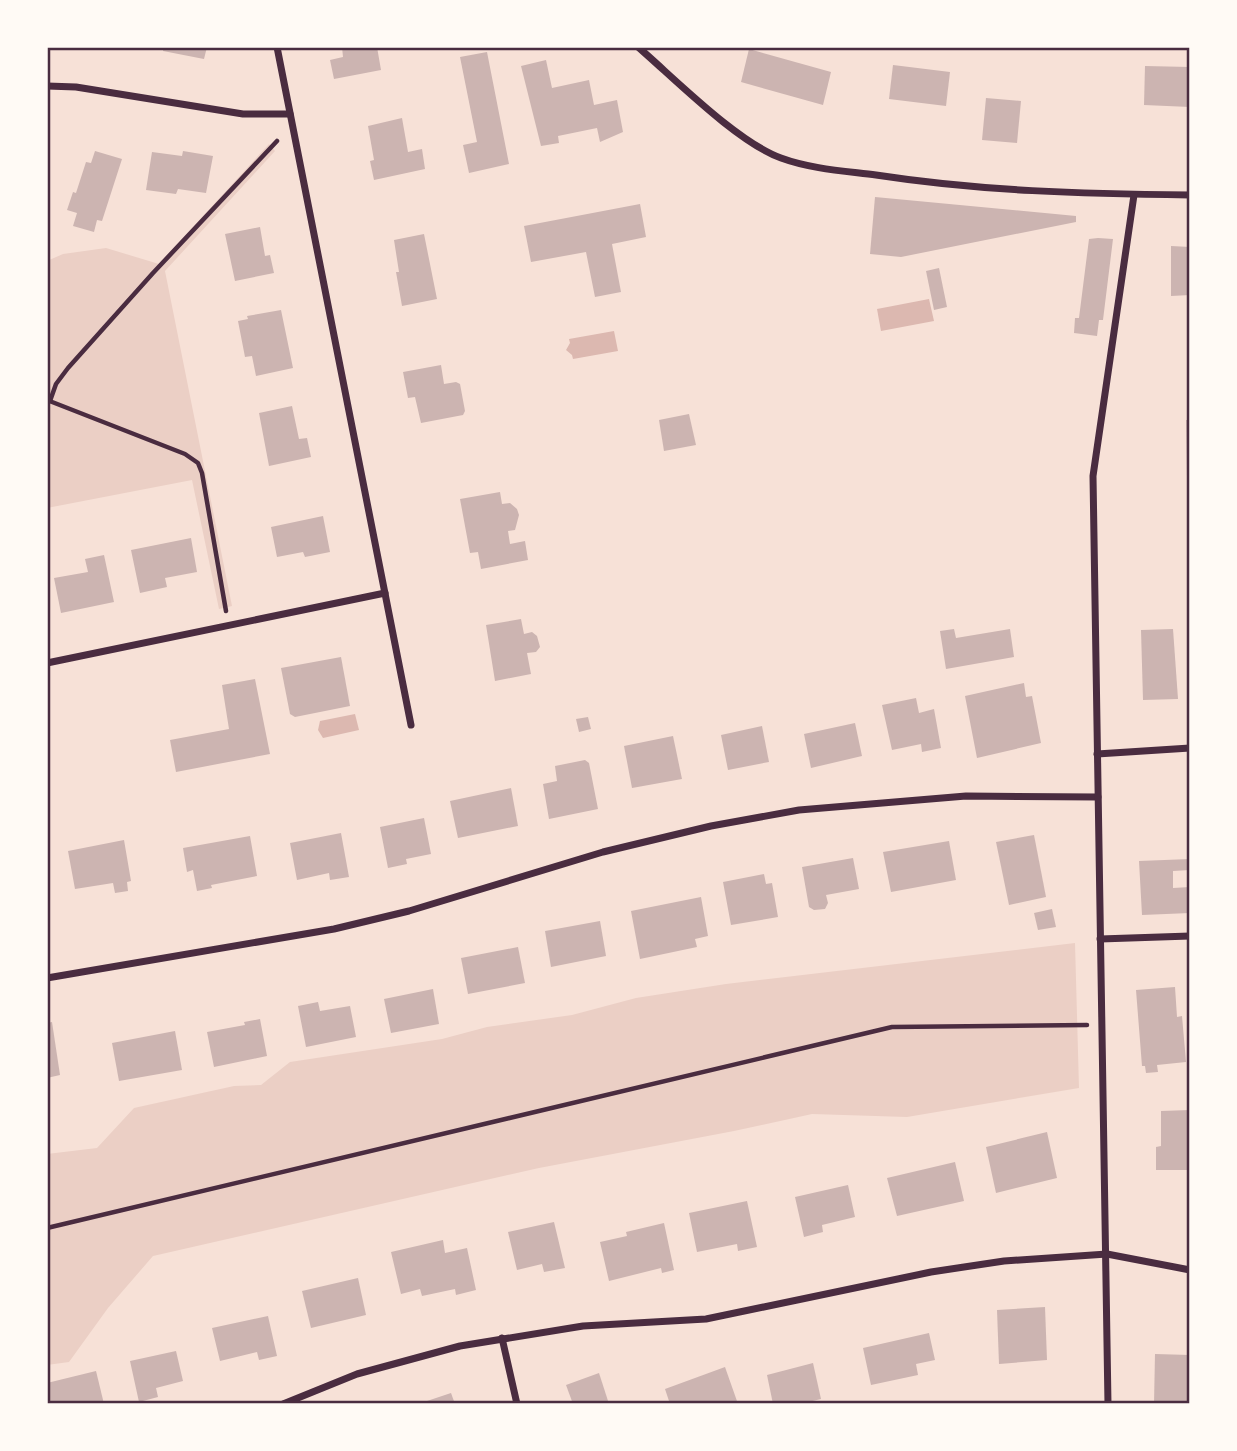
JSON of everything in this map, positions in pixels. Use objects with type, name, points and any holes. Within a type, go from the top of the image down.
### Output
[{"type":"street","points":[[277,47],[411,725]]},
{"type":"street","points":[[638,47],[726,124],[780,158],[824,168],[927,183],[1064,194],[1190,195]]},
{"type":"street","points":[[47,86],[76,87],[243,114],[290,114]]},
{"type":"street","points":[[1108,1404],[1093,476],[1134,195]]},
{"type":"street","points":[[47,663],[385,593]]},
{"type":"street","points":[[1097,754],[1190,748]]},
{"type":"street","points":[[47,978],[334,929],[409,911],[603,852],[711,826],[799,810],[966,796],[1098,797]]},
{"type":"street","points":[[1100,939],[1190,936]]},
{"type":"street","points":[[283,1404],[357,1374],[460,1346],[583,1326],[706,1319],[931,1272],[1004,1261],[1107,1254],[1190,1270]]},
{"type":"street","points":[[502,1338],[517,1404]]},
{"type":"path","points":[[229,625],[198,463],[185,454],[49,401],[56,384],[68,368],[292,125]]},
{"type":"path","points":[[47,1228],[892,1027],[1102,1025]]},
{"type":"shaded area","points":[[269,144],[275,151],[165,271],[232,606],[219,609],[192,480],[47,508],[47,261],[63,254],[106,248],[159,264]]},
{"type":"shaded area","points":[[929,299],[934,321],[881,331],[877,309]]},
{"type":"shaded area","points":[[614,331],[618,351],[573,359],[566,350],[569,339]]},
{"type":"shaded area","points":[[355,714],[359,730],[323,738],[318,730],[320,721]]},
{"type":"shaded area","points":[[1075,943],[1079,1088],[907,1117],[812,1114],[539,1168],[153,1256],[108,1308],[69,1362],[47,1365],[47,1154],[97,1148],[134,1108],[234,1086],[261,1085],[290,1062],[442,1039],[487,1027],[572,1015],[636,998],[726,984]]},
{"type":"building","points":[[164,47],[207,47],[204,59],[163,51]]},
{"type":"building","points":[[342,47],[377,47],[381,70],[334,79],[330,60],[343,57]]},
{"type":"building","points":[[749,49],[831,72],[823,105],[741,82]]},
{"type":"building","points":[[487,52],[509,164],[469,173],[463,145],[477,142],[460,57]]},
{"type":"building","points":[[546,60],[552,88],[589,80],[594,105],[617,100],[623,132],[600,142],[597,128],[558,136],[559,143],[541,146],[521,66]]},
{"type":"building","points":[[893,65],[950,72],[946,106],[889,99]]},
{"type":"building","points":[[1145,66],[1190,67],[1190,107],[1144,105]]},
{"type":"building","points":[[986,98],[1021,101],[1017,143],[982,140]]},
{"type":"building","points":[[402,118],[408,152],[422,149],[425,169],[374,180],[370,161],[374,160],[368,126]]},
{"type":"building","points":[[95,151],[122,159],[102,221],[97,220],[94,232],[73,226],[77,213],[67,210],[73,192],[76,193],[86,162],[91,163]]},
{"type":"building","points":[[183,151],[213,156],[206,193],[178,189],[176,194],[146,190],[152,152],[182,156]]},
{"type":"building","points":[[875,197],[1076,216],[1076,222],[901,257],[870,254]]},
{"type":"building","points":[[640,204],[646,237],[612,244],[621,292],[595,297],[586,252],[531,262],[524,226]]},
{"type":"building","points":[[260,227],[265,256],[270,255],[274,273],[235,281],[225,234]]},
{"type":"building","points":[[424,234],[437,299],[402,306],[394,240]]},
{"type":"building","points":[[1089,239],[1113,239],[1103,320],[1099,320],[1097,336],[1074,333],[1075,318],[1079,318]]},
{"type":"building","points":[[1171,246],[1190,247],[1190,295],[1171,296]]},
{"type":"building","points":[[939,268],[947,307],[934,310],[926,271]]},
{"type":"building","points":[[281,310],[293,368],[256,376],[252,356],[245,357],[238,321],[248,319],[247,316]]},
{"type":"building","points":[[441,365],[444,384],[460,384],[465,411],[463,415],[421,423],[415,397],[408,398],[403,372]]},
{"type":"building","points":[[292,406],[299,439],[307,438],[311,457],[269,466],[259,413]]},
{"type":"building","points":[[689,414],[696,445],[664,451],[659,420]]},
{"type":"building","points":[[1186,420],[1190,420],[1190,477],[1187,477]]},
{"type":"building","points":[[500,492],[502,504],[510,503],[519,515],[515,530],[508,531],[510,544],[525,541],[528,560],[481,569],[478,552],[470,553],[460,499]]},
{"type":"building","points":[[323,516],[330,552],[305,557],[303,552],[277,557],[271,527]]},
{"type":"building","points":[[191,538],[197,572],[165,578],[167,587],[140,593],[131,550]]},
{"type":"building","points":[[104,555],[114,602],[61,613],[54,578],[88,572],[85,559]]},
{"type":"building","points":[[521,619],[524,634],[532,632],[537,636],[540,647],[536,652],[527,653],[531,674],[495,681],[486,625]]},
{"type":"building","points":[[954,629],[956,638],[1010,629],[1014,657],[946,669],[940,631]]},
{"type":"building","points":[[1173,629],[1178,699],[1143,700],[1141,630]]},
{"type":"building","points":[[341,657],[350,706],[295,717],[290,714],[281,668]]},
{"type":"building","points":[[255,679],[270,754],[176,772],[170,740],[229,729],[222,685]]},
{"type":"building","points":[[1024,683],[1026,697],[1032,696],[1041,743],[977,758],[965,696]]},
{"type":"building","points":[[916,698],[919,713],[934,709],[941,748],[922,752],[921,744],[892,750],[882,705]]},
{"type":"building","points":[[588,717],[591,729],[579,732],[576,719]]},
{"type":"building","points":[[855,723],[862,756],[811,768],[804,734]]},
{"type":"building","points":[[762,726],[769,762],[728,770],[721,735]]},
{"type":"building","points":[[673,736],[682,779],[632,788],[624,746]]},
{"type":"building","points":[[585,760],[589,763],[598,809],[549,819],[543,784],[557,781],[555,766]]},
{"type":"building","points":[[511,788],[518,826],[458,838],[450,801]]},
{"type":"building","points":[[1187,794],[1190,794],[1190,847],[1187,847]]},
{"type":"building","points":[[424,818],[431,854],[406,859],[407,864],[388,868],[380,827]]},
{"type":"building","points":[[341,833],[349,877],[330,880],[329,873],[297,880],[290,843]]},
{"type":"building","points":[[1034,835],[1046,897],[1009,905],[996,842]]},
{"type":"building","points":[[250,836],[257,876],[211,885],[212,888],[197,891],[193,870],[187,872],[183,848]]},
{"type":"building","points":[[124,840],[131,881],[127,882],[128,891],[115,893],[113,883],[75,889],[68,851]]},
{"type":"building","points":[[949,841],[956,880],[891,892],[883,852]]},
{"type":"building","points":[[853,858],[859,889],[826,895],[828,903],[825,909],[814,910],[809,907],[802,867]]},
{"type":"building","points":[[1190,859],[1190,870],[1173,871],[1173,888],[1190,887],[1190,913],[1142,915],[1139,861]]},
{"type":"building","points":[[764,874],[766,884],[772,883],[778,917],[731,925],[723,882]]},
{"type":"building","points":[[701,897],[708,936],[695,939],[697,947],[640,959],[631,911]]},
{"type":"building","points":[[1052,909],[1056,927],[1038,930],[1034,913]]},
{"type":"building","points":[[600,921],[606,956],[551,967],[545,931]]},
{"type":"building","points":[[518,947],[525,983],[468,994],[461,958]]},
{"type":"building","points":[[1175,987],[1177,1017],[1182,1016],[1186,1062],[1157,1065],[1158,1072],[1146,1073],[1145,1066],[1142,1066],[1136,990]]},
{"type":"building","points":[[433,989],[439,1024],[391,1033],[384,999]]},
{"type":"building","points":[[318,1002],[320,1011],[350,1006],[356,1037],[306,1047],[298,1006]]},
{"type":"building","points":[[260,1019],[267,1056],[214,1067],[207,1032],[245,1025],[244,1022]]},
{"type":"building","points":[[52,1022],[60,1075],[47,1078],[47,1023]]},
{"type":"building","points":[[175,1031],[182,1070],[119,1081],[112,1043]]},
{"type":"building","points":[[1190,1110],[1190,1170],[1156,1170],[1156,1147],[1161,1146],[1161,1111]]},
{"type":"building","points":[[1047,1132],[1057,1178],[996,1193],[986,1147]]},
{"type":"building","points":[[955,1162],[964,1201],[897,1216],[887,1178]]},
{"type":"building","points":[[848,1185],[855,1217],[822,1225],[823,1232],[804,1237],[795,1197]]},
{"type":"building","points":[[747,1201],[757,1247],[738,1251],[737,1244],[697,1252],[689,1213]]},
{"type":"building","points":[[554,1222],[565,1268],[544,1272],[542,1264],[517,1270],[508,1232]]},
{"type":"building","points":[[664,1223],[674,1270],[662,1273],[661,1268],[609,1281],[600,1242],[627,1236],[626,1232]]},
{"type":"building","points":[[443,1240],[445,1253],[467,1248],[476,1290],[456,1295],[455,1289],[422,1296],[420,1289],[401,1294],[391,1252]]},
{"type":"building","points":[[358,1278],[366,1315],[311,1328],[302,1291]]},
{"type":"building","points":[[1045,1307],[1047,1360],[999,1364],[997,1310]]},
{"type":"building","points":[[268,1316],[277,1356],[259,1360],[257,1352],[220,1361],[212,1328]]},
{"type":"building","points":[[929,1333],[935,1360],[916,1364],[918,1375],[871,1385],[863,1348]]},
{"type":"building","points":[[176,1351],[183,1381],[156,1388],[158,1397],[139,1402],[130,1361]]},
{"type":"building","points":[[1155,1354],[1190,1355],[1190,1404],[1154,1404]]},
{"type":"building","points":[[813,1363],[821,1399],[800,1404],[773,1404],[767,1375]]},
{"type":"building","points":[[725,1367],[738,1404],[670,1404],[665,1389]]},
{"type":"building","points":[[96,1371],[104,1404],[47,1404],[47,1383]]},
{"type":"building","points":[[599,1373],[609,1404],[573,1404],[566,1385]]},
{"type":"building","points":[[451,1393],[455,1404],[421,1404],[421,1403]]}]
